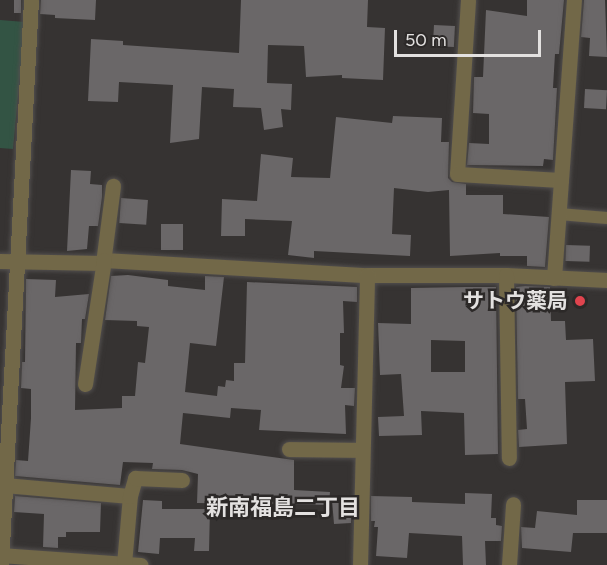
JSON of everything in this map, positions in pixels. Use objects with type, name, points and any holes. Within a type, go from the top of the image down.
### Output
[{"type":"street","points":[[31,0],[4,457],[1,559],[141,565]]},
{"type":"street","points":[[468,0],[457,174],[561,180]]},
{"type":"street","points":[[554,278],[574,0]]},
{"type":"street","points":[[85,384],[112,186]]},
{"type":"street","points":[[0,261],[103,261],[367,275],[506,275],[607,280]]},
{"type":"street","points":[[360,565],[367,275]]},
{"type":"street","points":[[506,275],[509,458]]},
{"type":"street","points":[[289,448],[362,450]]},
{"type":"street","points":[[124,564],[130,496],[135,478],[182,480]]},
{"type":"street","points":[[4,485],[130,496]]},
{"type":"street","points":[[509,565],[513,504]]},
{"type":"lane","points":[[559,214],[607,218]]},
{"type":"green space","points":[[0,20],[25,22],[13,149],[0,148]]},
{"type":"building","points":[[14,0],[21,0],[21,13],[14,13]]},
{"type":"building","points":[[41,0],[96,0],[95,20],[55,18],[55,15],[40,14]]},
{"type":"building","points":[[241,0],[368,0],[367,27],[385,28],[383,80],[342,78],[342,75],[306,77],[304,46],[268,45],[267,83],[292,84],[291,110],[281,109],[283,127],[264,130],[261,108],[233,107],[234,89],[202,87],[199,139],[170,143],[173,85],[119,82],[118,102],[88,101],[91,39],[123,41],[123,45],[239,53]]},
{"type":"building","points":[[527,0],[564,0],[559,54],[555,54],[553,88],[557,88],[553,160],[544,159],[543,166],[467,165],[469,143],[489,144],[489,114],[473,113],[474,77],[483,77],[486,10],[527,16]]},
{"type":"building","points":[[584,0],[605,0],[607,57],[589,56],[590,38],[581,37]]},
{"type":"building","points":[[434,25],[455,26],[454,47],[433,46]]},
{"type":"building","points":[[585,89],[607,90],[606,109],[584,108]]},
{"type":"building","points":[[393,116],[442,118],[441,142],[449,142],[448,178],[452,182],[466,184],[466,195],[503,195],[503,214],[549,217],[545,267],[527,266],[527,256],[500,256],[500,253],[450,256],[449,190],[428,192],[394,188],[392,234],[411,235],[410,256],[314,251],[314,258],[288,255],[292,221],[245,219],[245,236],[221,236],[222,199],[257,201],[261,154],[293,158],[291,177],[330,178],[336,117],[392,123]]},
{"type":"building","points":[[71,170],[91,171],[90,184],[102,185],[102,197],[98,226],[89,226],[87,249],[67,251]]},
{"type":"building","points":[[121,198],[148,200],[146,225],[119,223]]},
{"type":"building","points":[[161,224],[183,224],[183,250],[161,250]]},
{"type":"building","points":[[566,245],[590,246],[589,262],[565,261]]},
{"type":"building","points":[[128,275],[168,280],[168,286],[205,290],[205,276],[224,277],[216,346],[190,343],[185,392],[217,396],[218,386],[225,387],[226,380],[234,381],[234,363],[245,363],[247,282],[357,287],[357,302],[343,301],[344,333],[340,333],[340,365],[344,366],[341,388],[355,388],[354,406],[345,405],[346,434],[259,430],[261,410],[231,408],[230,418],[183,413],[180,444],[294,460],[294,490],[330,492],[329,505],[197,503],[198,474],[182,470],[152,469],[153,463],[123,462],[120,485],[15,476],[16,460],[28,461],[31,418],[31,389],[21,388],[22,362],[25,362],[26,279],[56,280],[55,297],[89,294],[85,319],[82,319],[81,343],[76,343],[75,410],[122,408],[122,396],[135,396],[138,362],[145,363],[149,327],[137,326],[137,321],[105,320],[111,276]]},
{"type":"building","points":[[496,287],[498,454],[465,455],[464,413],[421,411],[422,435],[379,436],[378,417],[404,416],[401,374],[380,375],[378,323],[411,324],[411,288]],"holes":[[[431,340],[465,341],[465,372],[431,372]]]},
{"type":"building","points":[[516,287],[550,287],[551,321],[565,321],[566,340],[593,339],[595,381],[565,382],[567,444],[519,447],[518,430],[527,429],[525,399],[518,399]]},
{"type":"building","points":[[465,493],[492,494],[491,518],[496,518],[496,525],[502,526],[501,541],[485,541],[486,565],[463,565],[462,536],[409,533],[407,558],[376,556],[378,527],[374,527],[375,521],[371,521],[371,496],[412,497],[412,502],[465,504]]},
{"type":"building","points":[[15,496],[101,503],[100,532],[66,532],[66,537],[58,537],[58,548],[43,547],[44,514],[14,512]]},
{"type":"building","points":[[352,498],[351,523],[334,524],[332,500]]},
{"type":"building","points":[[143,500],[162,501],[162,509],[210,509],[209,551],[194,551],[195,538],[160,538],[159,554],[138,552]]},
{"type":"building","points":[[577,500],[607,500],[607,533],[573,533],[571,552],[522,548],[521,527],[535,528],[537,511],[577,515]]},
{"type":"place","name":"サトウ薬局","points":[[580,301]]},
{"type":"district","name":"新南福島二丁目","points":[[283,508]]}]
